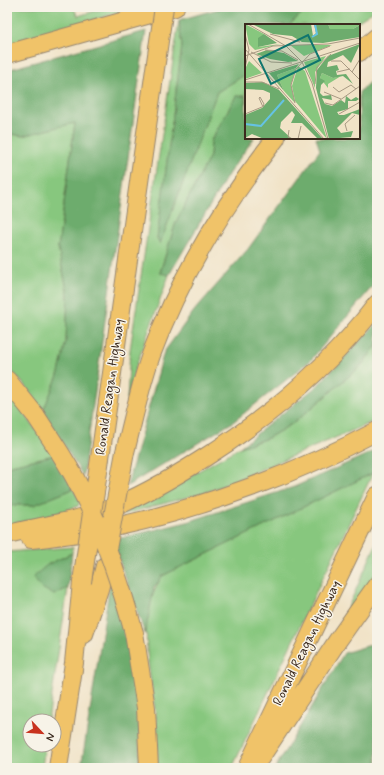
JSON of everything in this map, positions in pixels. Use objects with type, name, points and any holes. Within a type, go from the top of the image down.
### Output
[{"type":"highway","name":"Ronald Reagan Highway","points":[[58,768],[74,664],[82,582],[164,7]]},
{"type":"highway","points":[[7,54],[175,7]]},
{"type":"highway","points":[[360,51],[377,37]]},
{"type":"highway","points":[[74,664],[99,589],[125,452],[151,356],[191,265],[238,188],[275,139]]},
{"type":"highway","points":[[7,534],[107,510],[167,482],[243,434],[290,395],[332,356],[377,304]]},
{"type":"highway","points":[[7,380],[36,416],[78,483],[104,540],[118,576],[134,633],[146,708],[149,768]]},
{"type":"highway","points":[[7,541],[81,533],[170,513],[309,464],[377,430]]},
{"type":"highway","name":"Ronald Reagan Highway","points":[[247,768],[377,496]]},
{"type":"highway","points":[[253,768],[274,739],[338,640],[377,586]]},
{"type":"green space","points":[[7,7],[78,7],[74,9],[78,16],[108,7],[138,7],[7,45]]},
{"type":"green space","points":[[225,7],[309,7],[290,24],[245,24],[245,75],[217,92],[160,244],[157,238],[182,46],[179,20]]},
{"type":"green space","points":[[309,7],[377,7],[377,9],[354,24],[290,24]]},
{"type":"green space","points":[[179,20],[182,46],[157,238],[160,243],[217,92],[245,75],[245,96],[236,96],[211,140],[210,156],[176,222],[160,272],[169,275],[134,372],[127,399],[130,350]]},
{"type":"green space","points":[[146,31],[83,476],[43,411],[59,373],[66,341],[68,294],[58,248],[75,123],[22,136],[7,133],[7,70]]},
{"type":"green space","points":[[377,75],[377,281],[310,361],[233,422],[127,486],[164,352],[194,311],[248,249],[320,150],[316,139],[360,139],[360,91]]},
{"type":"green space","points":[[236,96],[245,96],[245,139],[253,139],[229,173],[169,275],[160,273],[176,222],[210,156],[211,141]]},
{"type":"green space","points":[[75,122],[58,248],[68,294],[66,341],[59,373],[43,411],[22,382],[7,366],[7,133],[22,136]]},
{"type":"green space","points":[[377,323],[377,345],[361,366],[295,422],[268,438],[240,447],[317,386]]},
{"type":"green space","points":[[377,345],[377,420],[210,491],[121,515],[123,509],[155,496],[240,447],[268,438],[295,422],[361,366]]},
{"type":"green space","points":[[7,389],[54,455],[7,466]]},
{"type":"green space","points":[[377,450],[377,465],[373,473],[162,576],[154,588],[145,634],[115,548],[117,539],[187,522],[294,487]]},
{"type":"green space","points":[[54,455],[73,489],[34,505],[7,505],[7,466]]},
{"type":"green space","points":[[373,473],[232,768],[157,768],[157,731],[149,672],[146,633],[148,614],[153,595],[162,576]]},
{"type":"green space","points":[[73,489],[80,501],[78,506],[46,517],[7,525],[7,505],[34,505]]},
{"type":"green space","points":[[377,542],[377,573],[342,621]]},
{"type":"green space","points":[[73,547],[72,553],[47,565],[54,595],[68,588],[49,713],[22,713],[22,753],[44,753],[42,768],[7,768],[7,552]]},
{"type":"green space","points":[[72,553],[68,588],[54,595],[40,587],[33,577],[47,565]]},
{"type":"green space","points":[[111,577],[139,695],[140,768],[81,768]]},
{"type":"green space","points":[[377,643],[377,768],[275,768],[344,653]]}]
